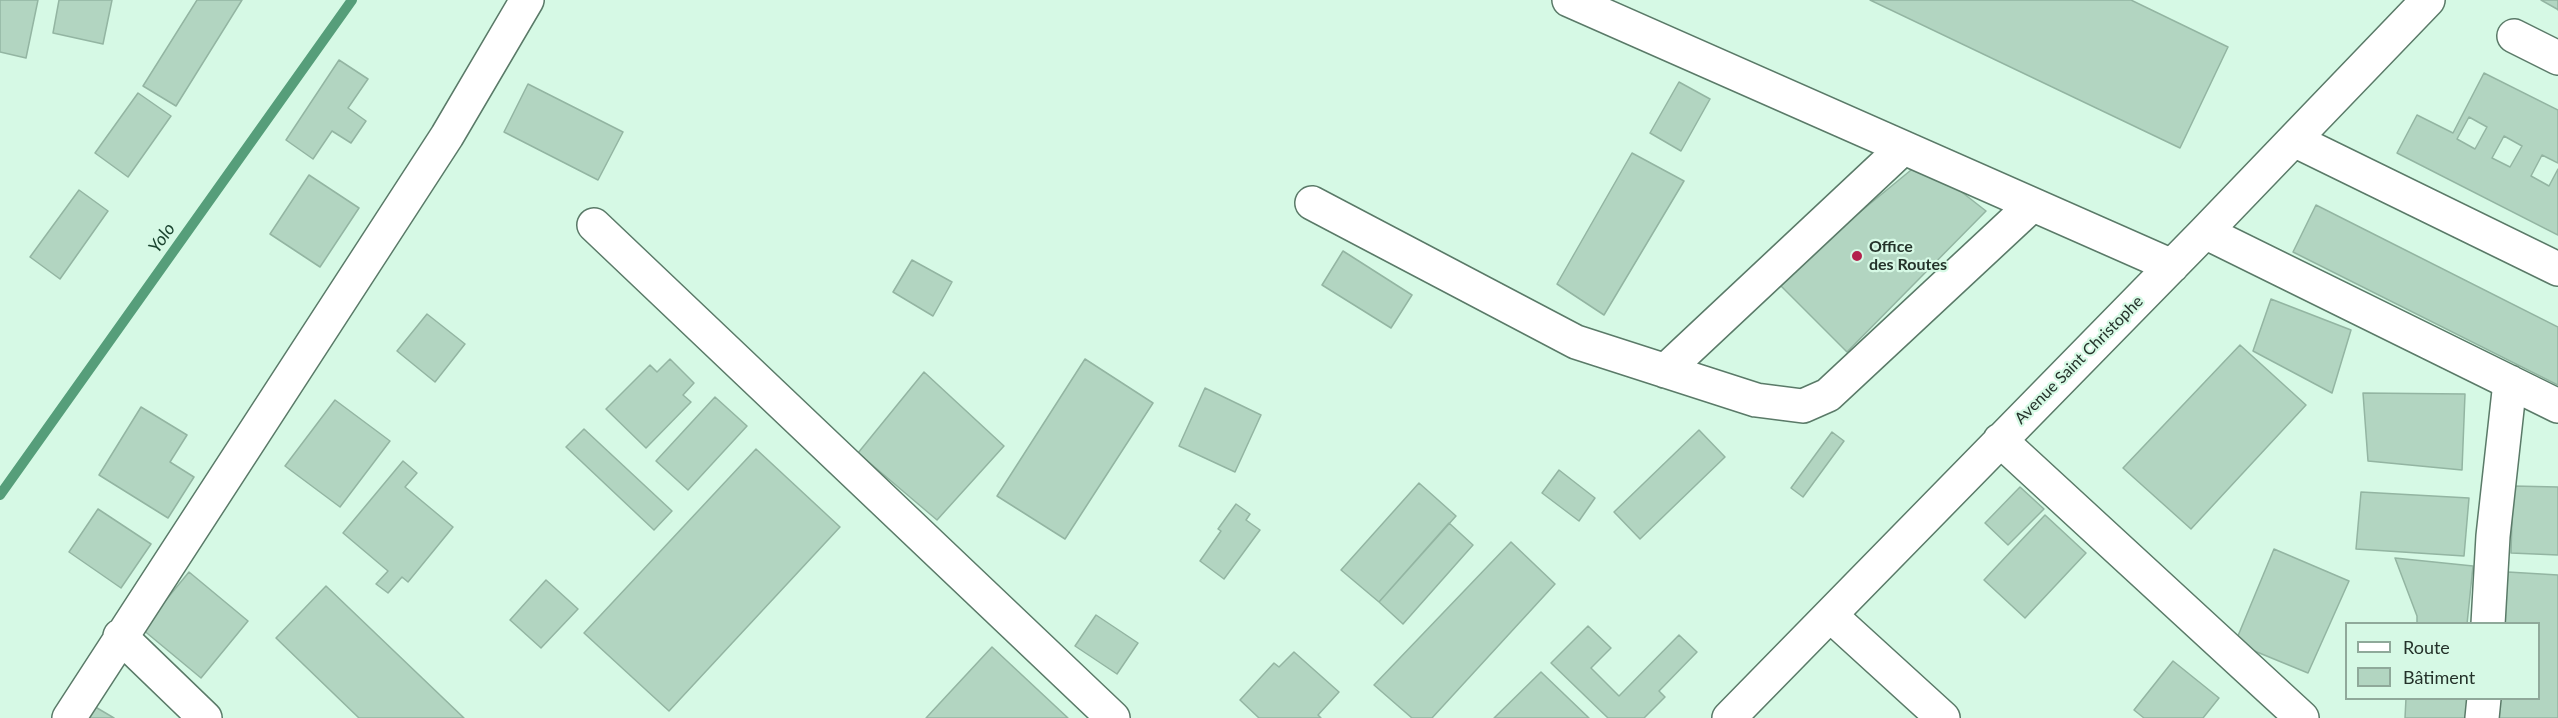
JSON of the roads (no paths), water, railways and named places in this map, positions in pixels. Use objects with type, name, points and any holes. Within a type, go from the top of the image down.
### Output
[{"type":"street","points":[[69,718],[120,636],[447,136],[528,0]]},
{"type":"street","points":[[1569,0],[2172,266]]},
{"type":"street","name":"Avenue Saint Christophe","points":[[1729,718],[2172,266],[2428,0]]},
{"type":"street","points":[[2514,36],[2558,58]]},
{"type":"street","points":[[2294,140],[2558,269]]},
{"type":"street","points":[[1665,371],[1903,148]]},
{"type":"street","points":[[1312,203],[1576,342],[1756,400],[1803,406],[1828,395],[2032,205]]},
{"type":"street","points":[[594,225],[1113,718]]},
{"type":"street","points":[[2205,232],[2558,406]]},
{"type":"street","points":[[2488,622],[2493,536],[2510,382]]},
{"type":"street","points":[[2000,440],[2302,718]]},
{"type":"street","points":[[1830,615],[1943,718]]},
{"type":"street","points":[[120,636],[205,718]]},
{"type":"street","points":[[2482,718],[2484,700]]},
{"type":"waterway","name":"Yolo","points":[[0,495],[352,0]]},
{"type":"place","name":"Office des Routes","points":[[1857,256]]}]
